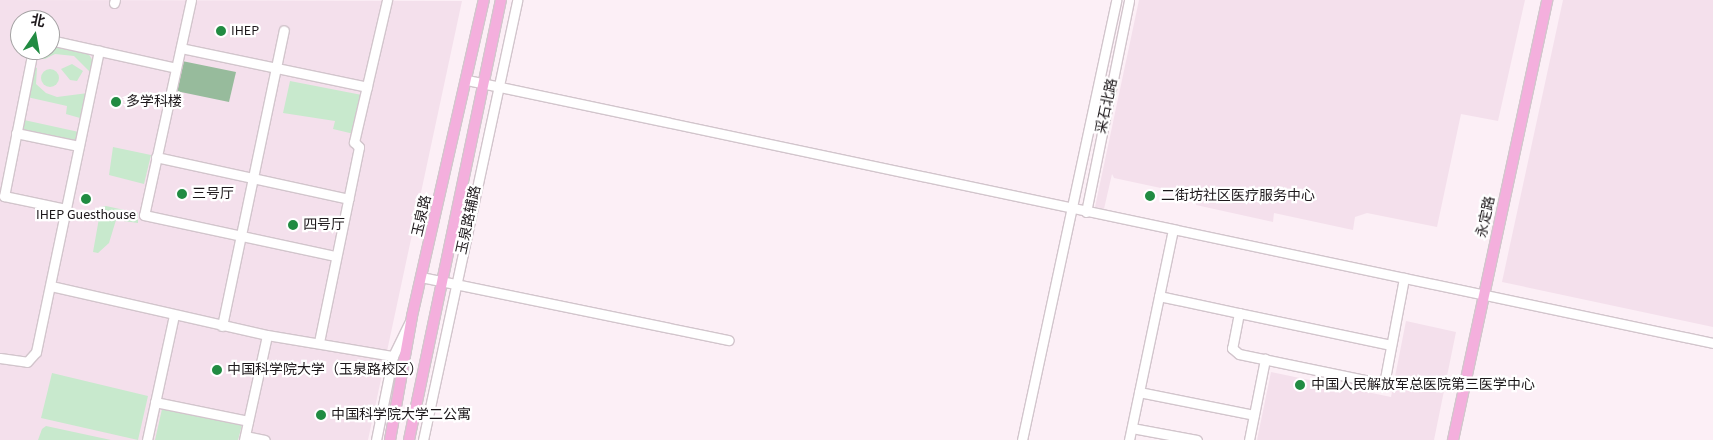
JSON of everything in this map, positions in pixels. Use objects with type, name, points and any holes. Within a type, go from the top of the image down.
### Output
[{"type":"main road","name":"玉泉路","points":[[390,440],[412,316],[484,0]]},
{"type":"main road","points":[[409,440],[444,282],[502,0]]},
{"type":"main road","name":"永定路","points":[[1453,440],[1547,0]]},
{"type":"main road","points":[[472,56],[478,63],[489,59]]},
{"type":"street","points":[[191,0],[144,215],[336,256]]},
{"type":"street","points":[[319,342],[359,147],[354,142],[387,0]]},
{"type":"street","name":"玉泉路辅路","points":[[423,440],[517,0]]},
{"type":"street","name":"采石北路","points":[[1022,440],[1073,209],[1116,0]]},
{"type":"street","name":"采石北路","points":[[1086,212],[1129,0]]},
{"type":"street","points":[[222,326],[284,30]]},
{"type":"street","points":[[60,42],[176,68]]},
{"type":"street","points":[[181,48],[366,87]]},
{"type":"street","points":[[0,358],[22,363],[31,359],[36,352],[100,51]]},
{"type":"street","points":[[31,60],[4,196],[66,209]]},
{"type":"street","points":[[467,80],[1713,343]]},
{"type":"street","points":[[16,133],[79,146]]},
{"type":"street","points":[[156,157],[348,199]]},
{"type":"street","points":[[1129,440],[1173,230]]},
{"type":"street","points":[[421,277],[729,340]]},
{"type":"street","points":[[1239,313],[1232,348],[1239,354],[1384,384],[1404,278]]},
{"type":"street","points":[[51,286],[266,335],[319,342],[394,356]]},
{"type":"street","points":[[1159,296],[1391,346]]},
{"type":"street","points":[[147,440],[174,315]]},
{"type":"street","points":[[376,440],[394,356],[412,316]]},
{"type":"street","points":[[265,440],[245,438],[266,335]]},
{"type":"street","points":[[1249,440],[1265,359]]},
{"type":"street","points":[[1139,392],[1254,415]]},
{"type":"street","points":[[155,402],[248,421]]},
{"type":"street","points":[[1132,428],[1197,440]]},
{"type":"shaded area","points":[[0,0],[462,1],[368,440],[0,440]]},
{"type":"shaded area","points":[[1139,0],[1525,0],[1498,121],[1461,114],[1437,227],[1367,213],[1355,217],[1353,230],[1274,213],[1273,222],[1196,205],[1198,196],[1114,178],[1112,174],[1104,209],[1095,207]]},
{"type":"shaded area","points":[[1563,0],[1713,0],[1713,327],[1502,282]]},
{"type":"shaded area","points":[[60,46],[88,53],[93,61],[92,74],[74,56],[60,55]]},
{"type":"shaded area","points":[[182,61],[236,72],[229,102],[176,91]]},
{"type":"shaded area","points":[[72,64],[83,71],[77,81],[70,80],[61,69]]},
{"type":"shaded area","points":[[33,66],[37,68],[36,84],[46,93],[57,97],[88,93],[81,127],[78,127],[80,118],[66,114],[67,106],[27,97]]},
{"type":"shaded area","points":[[50,69],[58,74],[59,78],[54,86],[50,87],[42,82],[41,78],[46,70]]},
{"type":"shaded area","points":[[290,81],[362,95],[354,134],[333,129],[335,121],[283,113]]},
{"type":"shaded area","points":[[24,120],[79,132],[78,140],[73,141],[20,129]]},
{"type":"shaded area","points":[[113,147],[151,155],[144,184],[109,175]]},
{"type":"shaded area","points":[[106,206],[138,213],[138,223],[116,220],[109,243],[98,253],[93,252],[101,207]]},
{"type":"shaded area","name":"中国人民解放军总医院第三医学中心","points":[[1406,321],[1456,332],[1434,440],[1257,440],[1271,372],[1391,397]]},
{"type":"shaded area","points":[[52,373],[148,396],[138,440],[41,418]]},
{"type":"shaded area","points":[[162,409],[242,425],[238,440],[155,440]]},
{"type":"shaded area","points":[[46,426],[111,440],[38,440],[42,429]]},
{"type":"place","name":"IHEP","points":[[221,31]]},
{"type":"place","name":"多学科楼","points":[[116,102]]},
{"type":"place","name":"三号厅","points":[[182,194]]},
{"type":"place","name":"二街坊社区医疗服务中心","points":[[1150,196]]},
{"type":"place","name":"IHEP Guesthouse","points":[[86,199]]},
{"type":"place","name":"四号厅","points":[[293,225]]},
{"type":"place","name":"中国科学院大学（玉泉路校区）","points":[[217,370]]},
{"type":"place","name":"中国人民解放军总医院第三医学中心","points":[[1300,385]]},
{"type":"place","name":"中国科学院大学二公寓","points":[[321,415]]}]
